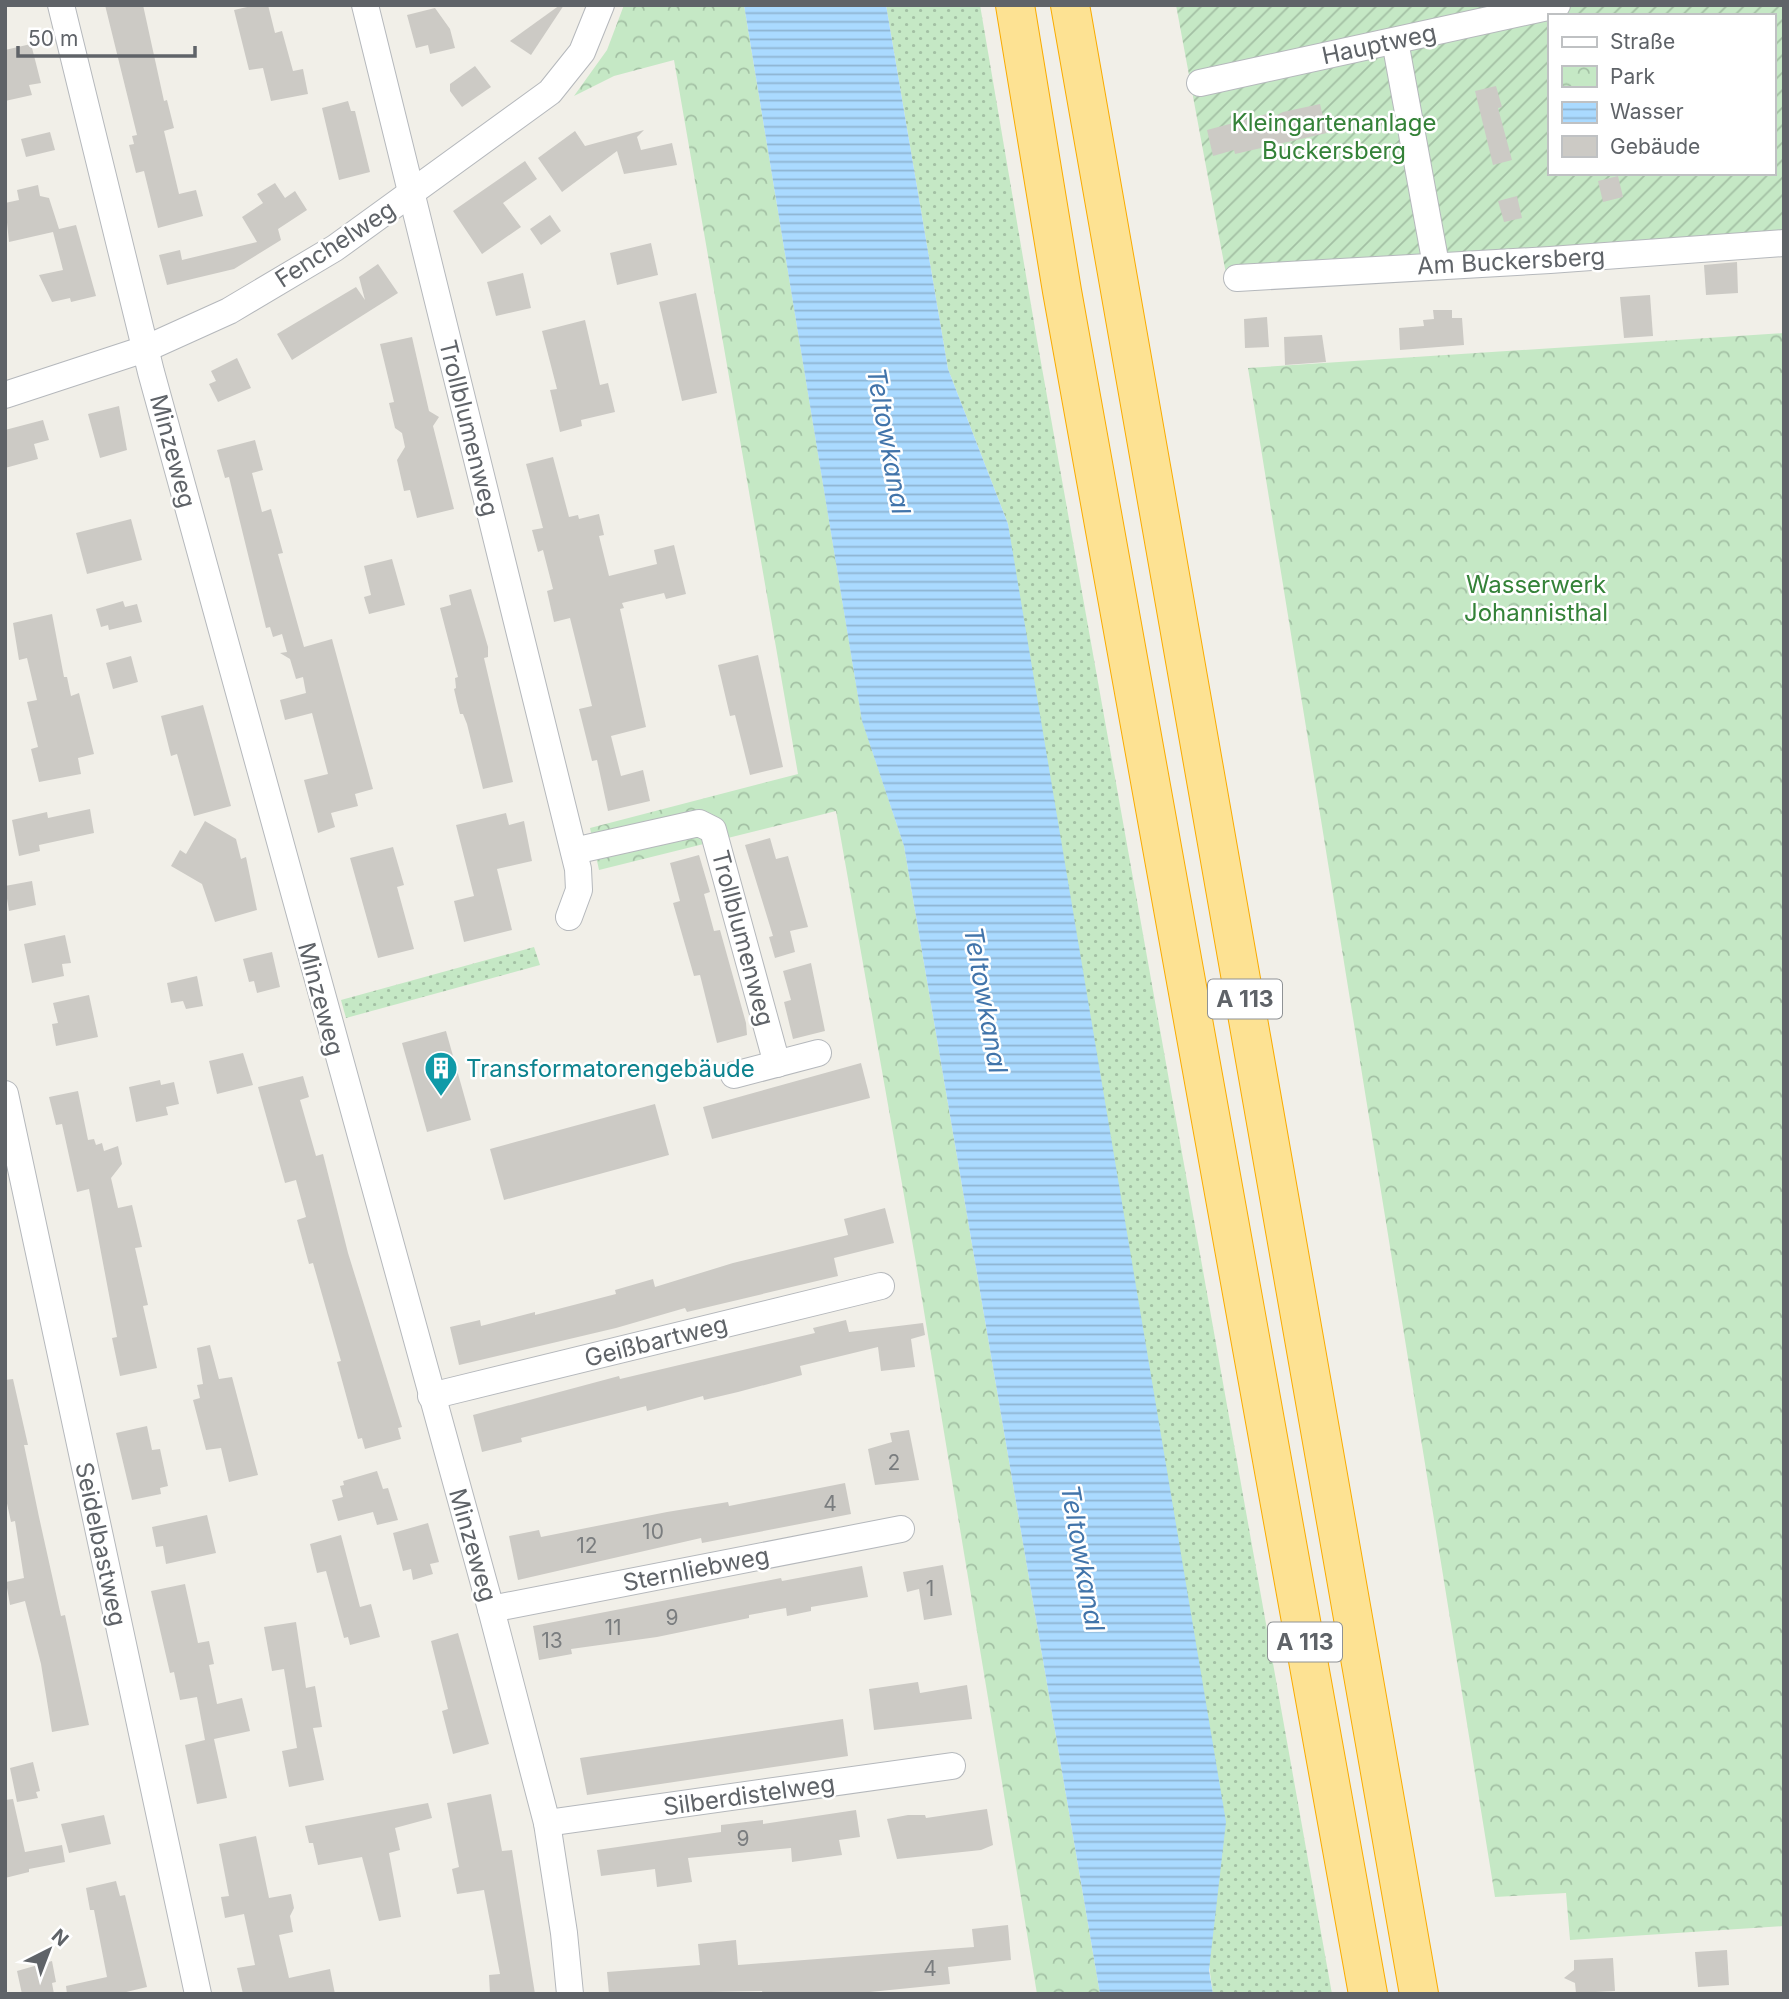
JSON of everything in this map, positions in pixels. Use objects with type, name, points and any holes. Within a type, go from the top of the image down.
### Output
[{"type":"highway","name":"A 113","points":[[1014,5],[1062,291],[1368,1994]]},
{"type":"highway","name":"A 113","points":[[1070,5],[1419,1994]]},
{"type":"street","name":"Minzeweg","points":[[61,5],[145,349],[491,1609],[547,1823],[564,1933],[570,1994]]},
{"type":"street","name":"Trollblumenweg","points":[[365,5],[573,851],[579,890],[569,916]]},
{"type":"street","name":"Fenchelweg","points":[[5,394],[145,349],[229,311],[335,248],[550,92],[582,52],[601,5]]},
{"type":"street","name":"Hauptweg","points":[[1200,83],[1557,5]]},
{"type":"street","points":[[1395,41],[1436,265]]},
{"type":"street","name":"Am Buckersberg","points":[[1237,278],[1784,243]]},
{"type":"street","name":"Trollblumenweg","points":[[573,851],[699,823],[713,830],[777,1064]]},
{"type":"street","points":[[734,1074],[818,1053]]},
{"type":"street","name":"Seidelbastweg","points":[[5,1094],[198,1994]]},
{"type":"street","name":"Geißbartweg","points":[[431,1396],[881,1286]]},
{"type":"street","name":"Sternliebweg","points":[[491,1609],[901,1529]]},
{"type":"street","name":"Silberdistelweg","points":[[547,1823],[952,1766]]},
{"type":"green space","points":[[624,5],[744,5],[862,720],[904,846],[1100,1994],[1037,1994],[916,1263],[836,811],[599,870],[590,828],[798,774],[674,60],[614,76],[574,96],[607,50]]},
{"type":"green space","points":[[886,5],[980,5],[1037,340],[1332,1994],[1213,1994],[1008,524],[948,369]]},
{"type":"green space","name":"Kleingartenanlage Buckersberg","points":[[1176,5],[1784,5],[1784,237],[1226,274]]},
{"type":"green space","name":"Wasserwerk Johannisthal","points":[[1784,333],[1784,1926],[1570,1940],[1566,1893],[1495,1897],[1248,368]]},
{"type":"green space","points":[[534,947],[540,965],[346,1018],[341,1000]]},
{"type":"water","name":"Teltowkanal","points":[[744,5],[886,5],[948,369],[1008,524],[1226,1822],[1209,1970],[1213,1994],[1100,1994],[904,846],[862,721]]},
{"type":"building","points":[[105,5],[143,5],[164,101],[167,100],[174,128],[164,131],[179,194],[196,190],[203,216],[158,228],[144,171],[136,173],[129,145],[134,144],[132,136],[137,135]]},
{"type":"building","points":[[268,5],[275,33],[282,31],[293,71],[303,69],[308,94],[271,101],[263,68],[249,70],[234,10]]},
{"type":"building","points":[[560,5],[564,5],[531,55],[510,41]]},
{"type":"building","points":[[435,8],[450,29],[455,48],[430,54],[428,45],[416,48],[407,15]]},
{"type":"building","points":[[31,44],[41,83],[29,85],[32,95],[5,101],[5,50]]},
{"type":"building","points":[[475,66],[491,87],[462,107],[450,91],[450,84]]},
{"type":"building","points":[[1496,86],[1502,107],[1498,108],[1512,160],[1493,165],[1475,91]]},
{"type":"building","points":[[348,101],[351,111],[355,111],[370,172],[339,180],[322,108]]},
{"type":"building","points":[[1320,104],[1327,133],[1235,154],[1234,150],[1213,156],[1207,130],[1267,114],[1269,119],[1283,112]]},
{"type":"building","points":[[644,130],[637,137],[641,150],[672,143],[677,165],[624,174],[617,151],[562,192],[538,158],[575,131],[585,146]]},
{"type":"building","points":[[50,132],[55,150],[26,157],[21,139]]},
{"type":"building","points":[[525,161],[537,179],[503,203],[521,227],[482,254],[453,211]]},
{"type":"building","points":[[1618,176],[1623,197],[1603,202],[1598,181]]},
{"type":"building","points":[[275,183],[285,198],[295,191],[307,210],[278,229],[281,240],[234,269],[167,285],[159,255],[180,250],[182,260],[257,242],[242,217],[263,203],[257,194]]},
{"type":"building","points":[[38,185],[40,196],[49,198],[59,229],[76,225],[96,296],[71,302],[70,298],[52,302],[39,275],[63,270],[53,232],[9,242],[5,203],[19,200],[17,190]]},
{"type":"building","points":[[1517,196],[1522,218],[1504,222],[1498,201]]},
{"type":"building","points":[[550,215],[561,231],[541,245],[530,229]]},
{"type":"building","points":[[651,243],[658,275],[617,285],[610,253]]},
{"type":"building","points":[[1737,262],[1738,293],[1706,295],[1704,265]]},
{"type":"building","points":[[378,264],[398,293],[292,360],[277,334],[356,287],[365,300],[359,277]]},
{"type":"building","points":[[523,273],[531,308],[496,316],[487,282]]},
{"type":"building","points":[[696,293],[717,393],[682,401],[659,302]]},
{"type":"building","points":[[1650,295],[1653,336],[1624,338],[1620,297]]},
{"type":"building","points":[[1433,310],[1452,310],[1452,318],[1462,318],[1464,345],[1400,350],[1399,328],[1424,326],[1423,320],[1434,319]]},
{"type":"building","points":[[1267,317],[1269,347],[1245,348],[1244,319]]},
{"type":"building","points":[[585,320],[600,385],[608,383],[615,412],[581,420],[582,426],[560,432],[550,390],[557,389],[542,331]]},
{"type":"building","points":[[1322,335],[1326,362],[1285,365],[1284,337]]},
{"type":"building","points":[[412,337],[429,411],[439,417],[433,426],[454,509],[417,518],[410,490],[404,491],[397,460],[405,447],[402,433],[395,428],[389,403],[394,402],[380,344]]},
{"type":"building","points":[[237,358],[251,388],[218,402],[209,384],[216,381],[211,371]]},
{"type":"building","points":[[119,406],[127,450],[100,458],[88,414]]},
{"type":"building","points":[[43,420],[49,440],[34,444],[38,459],[5,468],[5,430]]},
{"type":"building","points":[[255,440],[263,470],[252,473],[262,512],[271,509],[283,553],[278,554],[304,647],[332,639],[373,789],[355,794],[358,806],[331,813],[335,827],[318,833],[304,780],[328,774],[312,713],[285,720],[280,700],[306,693],[303,677],[296,679],[290,659],[280,653],[287,652],[282,634],[273,637],[270,627],[266,628],[229,477],[225,478],[217,450]]},
{"type":"building","points":[[553,457],[569,517],[578,515],[579,519],[599,514],[604,535],[599,536],[609,576],[657,564],[654,550],[674,545],[686,594],[666,599],[664,593],[622,603],[624,608],[620,609],[646,727],[611,736],[621,776],[643,770],[650,801],[608,811],[597,760],[592,761],[579,709],[592,706],[570,618],[554,622],[547,591],[553,589],[543,550],[538,552],[532,530],[543,528],[526,464]]},
{"type":"building","points":[[131,519],[142,560],[87,574],[76,533]]},
{"type":"building","points":[[392,559],[405,605],[369,614],[364,597],[371,595],[364,566]]},
{"type":"building","points":[[471,589],[488,647],[488,657],[484,658],[513,782],[483,789],[467,724],[463,714],[460,714],[457,702],[454,689],[455,678],[458,677],[440,608],[451,605],[449,595]]},
{"type":"building","points":[[123,601],[125,607],[137,604],[142,622],[109,630],[108,625],[101,627],[96,609]]},
{"type":"building","points":[[52,614],[64,677],[67,677],[71,696],[79,693],[94,754],[78,758],[81,774],[39,782],[31,749],[38,747],[27,702],[37,700],[27,658],[19,660],[13,623]]},
{"type":"building","points":[[758,655],[783,767],[750,775],[735,715],[730,716],[718,665]]},
{"type":"building","points":[[131,656],[138,682],[113,689],[106,663]]},
{"type":"building","points":[[203,705],[231,806],[194,816],[177,754],[171,756],[161,716]]},
{"type":"building","points":[[90,809],[94,833],[39,845],[40,851],[19,856],[12,820],[47,812],[48,818]]},
{"type":"building","points":[[506,813],[509,825],[524,821],[532,861],[497,869],[512,930],[464,942],[454,901],[474,896],[456,825]]},
{"type":"building","points":[[205,821],[236,839],[241,859],[246,857],[257,910],[215,922],[202,884],[171,866],[180,850],[186,854]]},
{"type":"building","points":[[770,838],[776,859],[788,856],[808,927],[790,931],[795,952],[775,958],[769,937],[773,936],[745,845]]},
{"type":"building","points":[[393,847],[404,885],[397,887],[414,949],[378,958],[350,858]]},
{"type":"building","points":[[699,855],[710,892],[704,894],[714,931],[720,930],[746,1023],[747,1035],[717,1043],[700,975],[694,976],[673,903],[680,901],[670,863]]},
{"type":"building","points":[[32,881],[36,905],[9,911],[5,886]]},
{"type":"building","points":[[65,935],[71,963],[62,964],[64,976],[32,983],[24,944]]},
{"type":"building","points":[[272,952],[280,987],[257,993],[254,981],[249,982],[243,959]]},
{"type":"building","points":[[811,963],[825,1031],[793,1039],[784,1002],[791,1000],[783,971]]},
{"type":"building","points":[[197,976],[203,1006],[186,1009],[183,1001],[171,1003],[167,983]]},
{"type":"building","points":[[89,995],[98,1037],[56,1046],[52,1024],[58,1023],[53,1003]]},
{"type":"building","name":"Transformatorengebäude","points":[[446,1031],[471,1120],[427,1132],[402,1043]]},
{"type":"building","points":[[243,1053],[253,1085],[217,1094],[209,1061]]},
{"type":"building","points":[[861,1063],[870,1098],[712,1139],[703,1107]]},
{"type":"building","points":[[303,1076],[309,1097],[300,1100],[316,1156],[323,1154],[348,1253],[402,1427],[398,1428],[401,1439],[365,1449],[362,1438],[358,1439],[337,1362],[341,1361],[313,1263],[309,1264],[297,1220],[306,1217],[296,1180],[285,1183],[258,1087]]},
{"type":"building","points":[[160,1080],[161,1085],[174,1082],[179,1104],[166,1107],[168,1115],[136,1122],[129,1087]]},
{"type":"building","points":[[78,1091],[88,1140],[94,1139],[96,1145],[102,1143],[104,1151],[118,1146],[122,1164],[111,1178],[118,1208],[132,1205],[142,1247],[135,1248],[148,1305],[143,1306],[157,1368],[120,1376],[112,1338],[117,1337],[89,1189],[77,1192],[62,1124],[56,1125],[49,1097]]},
{"type":"building","points":[[655,1104],[669,1155],[504,1200],[490,1149]]},
{"type":"building","points":[[885,1208],[894,1243],[834,1258],[838,1276],[687,1312],[685,1308],[616,1328],[459,1365],[450,1327],[480,1320],[481,1326],[535,1312],[535,1315],[616,1294],[615,1290],[653,1279],[655,1287],[733,1263],[848,1235],[844,1219]]},
{"type":"building","points":[[846,1320],[849,1332],[923,1323],[925,1335],[911,1339],[915,1367],[881,1371],[878,1347],[800,1366],[802,1375],[738,1392],[704,1400],[703,1396],[647,1411],[646,1406],[521,1438],[522,1442],[482,1452],[473,1415],[619,1376],[620,1379],[815,1333],[813,1328]]},
{"type":"building","points":[[210,1345],[219,1379],[232,1377],[258,1475],[229,1482],[221,1448],[206,1450],[193,1400],[200,1398],[197,1385],[203,1384],[197,1348]]},
{"type":"building","points":[[13,1379],[28,1445],[24,1445],[39,1517],[61,1616],[65,1615],[89,1725],[52,1732],[41,1664],[25,1601],[10,1605],[6,1582],[24,1578],[15,1521],[11,1522],[5,1494],[5,1380]]},
{"type":"building","points":[[147,1426],[152,1450],[160,1449],[168,1486],[160,1488],[161,1494],[132,1500],[116,1433]]},
{"type":"building","points":[[909,1430],[919,1480],[875,1485],[868,1449],[892,1442],[890,1433]]},
{"type":"building","points":[[377,1471],[383,1489],[388,1488],[398,1520],[377,1525],[373,1512],[338,1521],[332,1500],[343,1497],[340,1486],[344,1485],[343,1481]]},
{"type":"building","points":[[845,1483],[851,1514],[702,1543],[701,1538],[518,1580],[509,1536],[539,1530],[541,1537],[667,1512],[728,1502],[729,1506]]},
{"type":"building","points":[[207,1515],[216,1553],[166,1564],[163,1546],[156,1547],[152,1527]]},
{"type":"building","points":[[428,1523],[439,1562],[430,1564],[433,1574],[413,1580],[411,1569],[403,1571],[393,1533]]},
{"type":"building","points":[[341,1535],[360,1607],[371,1604],[380,1637],[350,1645],[348,1637],[344,1638],[326,1571],[317,1573],[310,1544]]},
{"type":"building","points":[[943,1565],[952,1615],[924,1620],[919,1589],[907,1592],[903,1572]]},
{"type":"building","points":[[862,1566],[868,1597],[811,1607],[811,1611],[787,1616],[786,1608],[657,1637],[571,1649],[572,1654],[539,1660],[533,1626],[781,1578],[782,1581]]},
{"type":"building","points":[[185,1584],[198,1643],[209,1641],[214,1664],[209,1665],[217,1704],[242,1698],[250,1731],[214,1739],[227,1798],[197,1804],[185,1745],[205,1740],[197,1697],[180,1700],[174,1672],[170,1673],[151,1591]]},
{"type":"building","points":[[296,1622],[306,1688],[315,1686],[322,1727],[313,1728],[324,1780],[289,1787],[282,1751],[297,1748],[284,1669],[272,1671],[264,1627]]},
{"type":"building","points":[[458,1633],[489,1744],[453,1754],[442,1711],[448,1709],[431,1641]]},
{"type":"building","points":[[918,1682],[920,1693],[967,1685],[972,1719],[874,1730],[869,1689]]},
{"type":"building","points":[[843,1719],[848,1756],[587,1795],[580,1758]]},
{"type":"building","points":[[33,1762],[40,1791],[36,1792],[38,1798],[17,1802],[10,1768]]},
{"type":"building","points":[[491,1794],[502,1851],[512,1850],[535,1994],[490,1994],[489,1975],[500,1974],[484,1890],[457,1894],[452,1869],[459,1867],[447,1803]]},
{"type":"building","points":[[13,1799],[25,1852],[62,1845],[65,1862],[29,1869],[29,1872],[5,1878],[5,1800]]},
{"type":"building","points":[[428,1803],[432,1818],[395,1828],[400,1850],[389,1853],[401,1917],[379,1921],[362,1857],[318,1865],[313,1843],[309,1843],[305,1826]]},
{"type":"building","points":[[987,1809],[993,1845],[981,1850],[897,1859],[887,1819],[908,1815],[925,1815],[926,1818]]},
{"type":"building","points":[[856,1810],[860,1837],[839,1840],[842,1855],[792,1862],[791,1848],[688,1858],[692,1882],[657,1887],[655,1869],[601,1876],[597,1850],[721,1832],[721,1825],[763,1820],[763,1824]]},
{"type":"building","points":[[104,1815],[111,1844],[69,1853],[61,1824]]},
{"type":"building","points":[[256,1836],[269,1898],[291,1894],[294,1908],[290,1916],[293,1932],[279,1935],[289,1978],[330,1969],[335,1994],[243,1994],[237,1968],[255,1965],[244,1914],[225,1918],[221,1897],[229,1896],[219,1844]]},
{"type":"building","points":[[116,1881],[120,1896],[125,1895],[147,1987],[118,1994],[67,1994],[66,1986],[107,1977],[94,1910],[90,1910],[86,1888]]},
{"type":"building","points":[[1008,1925],[1011,1960],[948,1967],[950,1984],[850,1994],[763,1994],[762,1991],[609,1994],[607,1972],[700,1965],[698,1944],[736,1940],[738,1965],[974,1947],[972,1929]]},
{"type":"building","points":[[1727,1950],[1729,1985],[1698,1987],[1695,1952]]},
{"type":"building","points":[[1613,1958],[1615,1991],[1576,1993],[1575,1983],[1564,1978],[1574,1970],[1574,1960]]},
{"type":"building","points":[[52,1961],[56,1982],[52,1983],[54,1994],[22,1994],[17,1971]]},
{"type":"place","name":"Transformatorengebäude","points":[[441,1098]]}]
